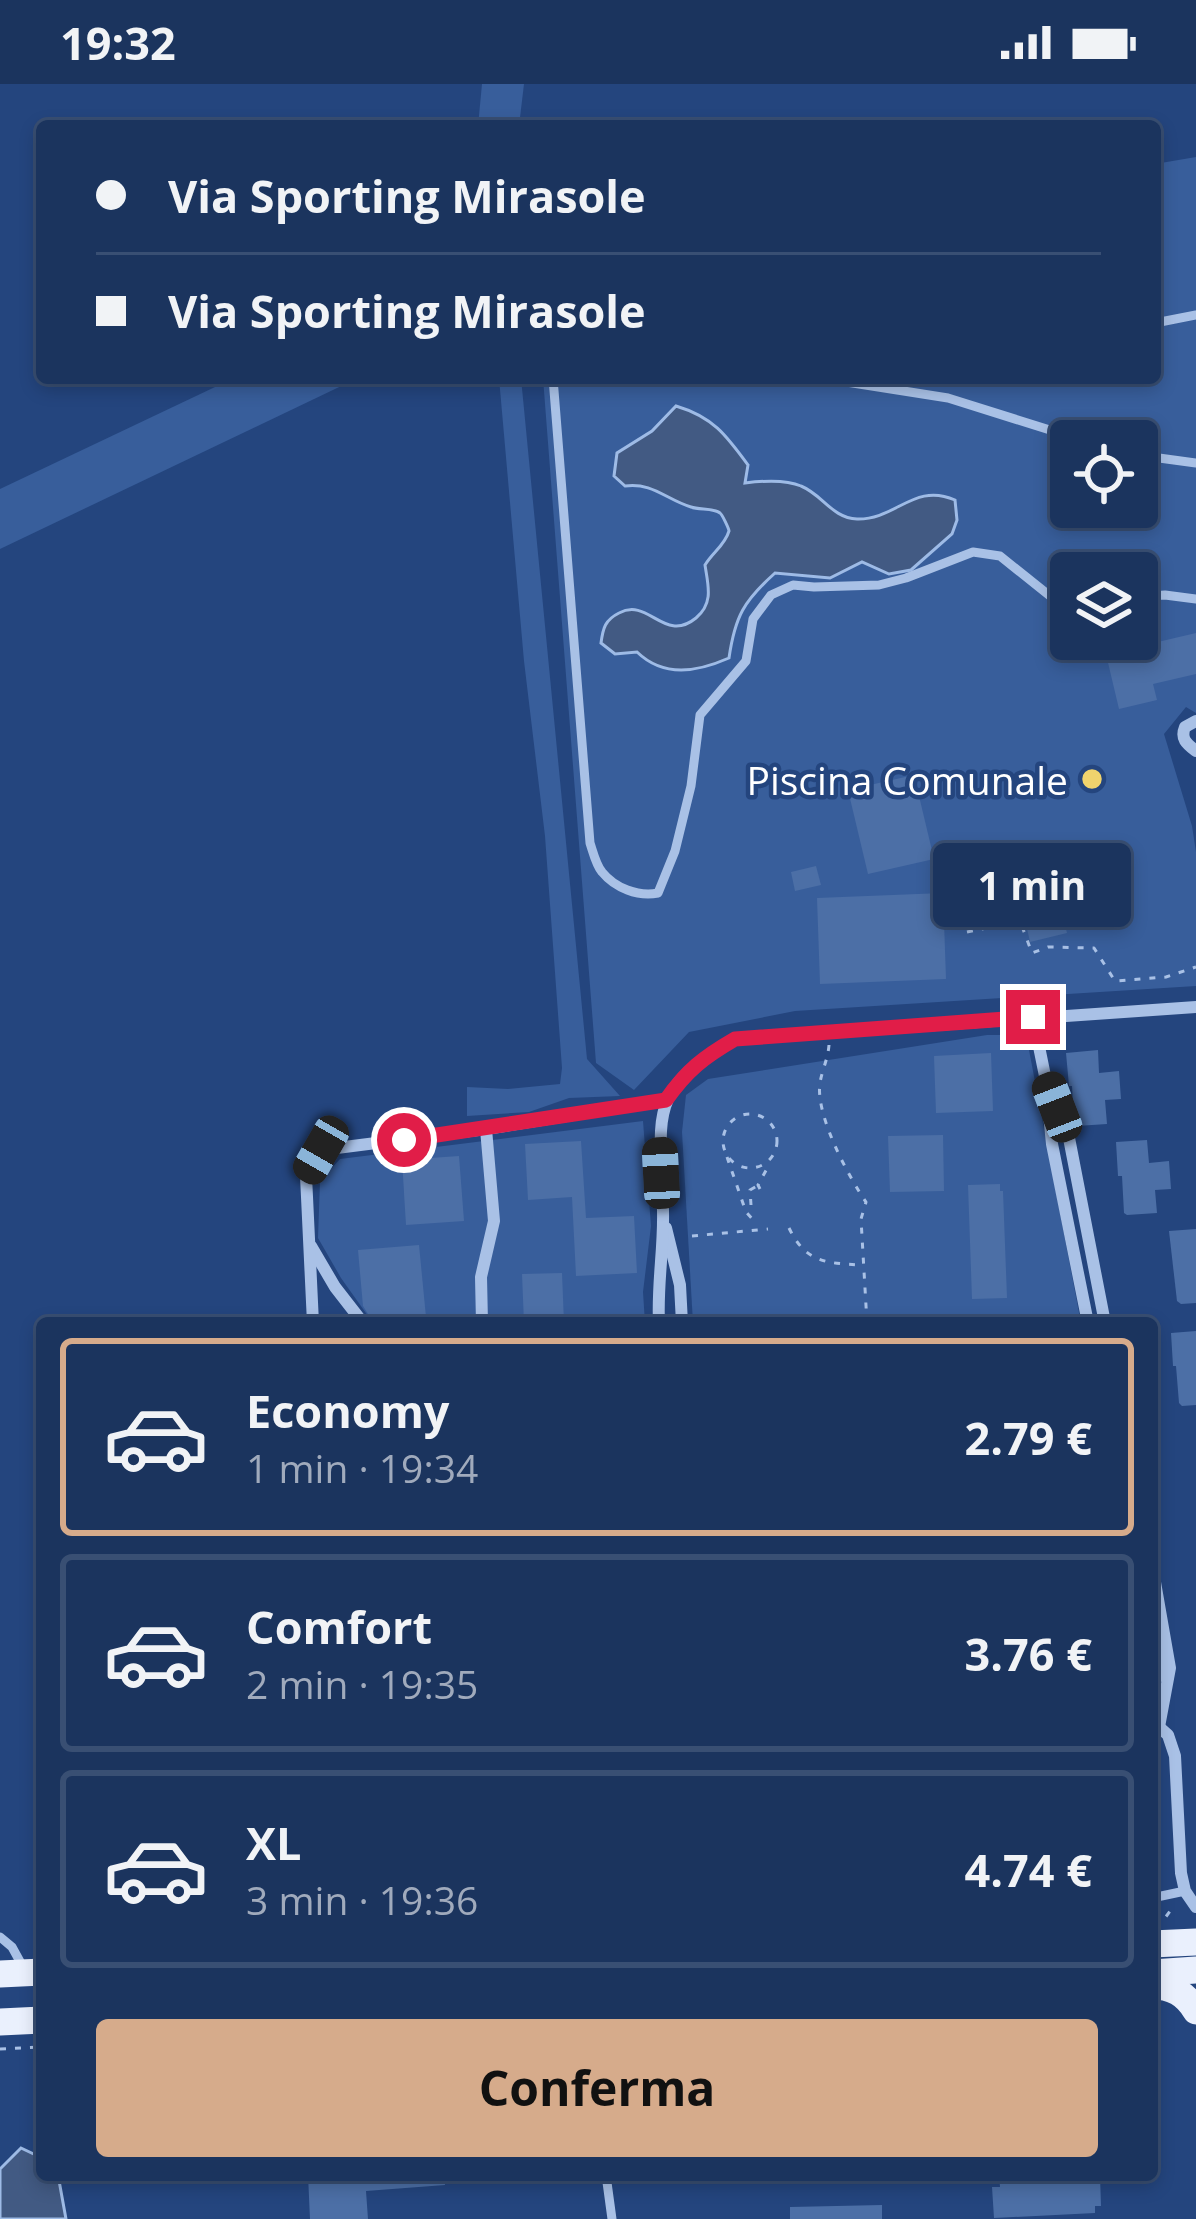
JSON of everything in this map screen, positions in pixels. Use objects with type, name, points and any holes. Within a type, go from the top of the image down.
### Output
[{"type":"main road","points":[[1158,1944],[1196,1942]]},
{"type":"main road","points":[[1158,1973],[1196,1970]]},
{"type":"main road","points":[[1158,1986],[1178,1992],[1196,2011]]},
{"type":"main road","points":[[0,2022],[36,2020]]},
{"type":"street","points":[[1196,722],[1183,735],[1196,751]]},
{"type":"street","points":[[659,1317],[664,1215],[659,1131],[666,1100],[686,1072],[735,1039],[1196,1007]]},
{"type":"street","points":[[1033,1017],[1052,1144],[1087,1317]]},
{"type":"street","points":[[1045,1076],[1069,1138],[1104,1317]]},
{"type":"street","points":[[313,1317],[306,1176],[321,1150],[486,1130],[666,1100]]},
{"type":"street","points":[[482,1317],[481,1277],[494,1221],[486,1130]]},
{"type":"street","points":[[664,1215],[680,1285],[682,1317]]},
{"type":"street","points":[[310,1245],[358,1317]]},
{"type":"street","points":[[1158,1595],[1170,1668],[1158,1715]]},
{"type":"street","points":[[1158,1653],[1167,1682]]},
{"type":"street","points":[[1158,1728],[1168,1735],[1175,1756],[1185,1891],[1196,1907]]},
{"type":"lane","points":[[1161,322],[1196,315]]},
{"type":"lane","points":[[553,384],[590,843],[600,871],[625,889],[642,896],[658,893],[675,851],[691,786],[700,715],[746,661],[753,620],[771,595],[793,585],[879,585],[973,552],[1000,556],[1050,596]]},
{"type":"lane","points":[[859,384],[948,398],[1050,430]]},
{"type":"lane","points":[[1158,458],[1196,464]]},
{"type":"lane","points":[[1158,596],[1196,599]]},
{"type":"lane","points":[[1158,1897],[1185,1891]]},
{"type":"lane","points":[[0,1937],[12,1947],[22,1973]]},
{"type":"lane","points":[[606,2181],[612,2219]]},
{"type":"path","points":[[967,932],[1020,921],[1032,953],[1048,947],[1094,949],[1115,981],[1166,977],[1196,968]]},
{"type":"path","points":[[830,1031],[819,1085],[821,1110],[849,1176],[866,1202],[861,1219],[867,1317]]},
{"type":"path","points":[[751,1205],[751,1190],[759,1187],[777,1148],[774,1127],[757,1114],[746,1114],[728,1125],[723,1135],[746,1212],[758,1222]]},
{"type":"path","points":[[727,1156],[734,1164],[754,1169],[772,1158]]},
{"type":"path","points":[[789,1228],[819,1261],[865,1265]]},
{"type":"path","points":[[692,1236],[768,1229]]},
{"type":"path","points":[[0,2049],[36,2047]]},
{"type":"shaded area","points":[[482,84],[524,84],[520,120],[479,120]]},
{"type":"shaded area","points":[[1196,157],[1196,713],[1186,707],[1164,734],[1196,852],[1196,986],[795,1011],[689,1032],[634,1090],[596,1063],[543,384],[1161,384],[1161,163]]},
{"type":"shaded area","points":[[221,384],[345,384],[0,549],[0,489]]},
{"type":"shaded area","points":[[500,384],[522,384],[587,1059],[620,1096],[569,1098],[529,1112],[467,1116],[467,1087],[560,1084],[545,836]]},
{"type":"shaded area","points":[[676,406],[700,416],[725,436],[748,465],[745,483],[795,484],[841,515],[857,519],[883,514],[916,498],[941,496],[955,500],[957,520],[952,534],[911,570],[889,574],[862,562],[830,578],[775,573],[743,610],[729,658],[717,663],[681,670],[658,666],[637,652],[615,654],[601,643],[606,625],[619,613],[639,611],[675,626],[685,625],[702,612],[708,593],[705,565],[729,531],[717,511],[691,507],[651,489],[625,486],[614,476],[617,453],[652,431]]},
{"type":"shaded area","points":[[987,1035],[1015,1035],[1029,1050],[1080,1317],[693,1317],[682,1132],[686,1095],[708,1079]]},
{"type":"shaded area","points":[[643,1121],[651,1226],[645,1317],[369,1317],[318,1238],[320,1181],[340,1159]]},
{"type":"shaded area","points":[[21,2148],[36,2155],[36,2181],[59,2181],[66,2219],[0,2219],[0,2169]]},
{"type":"building","points":[[1196,633],[1196,674],[1153,684],[1157,700],[1119,709],[1107,660],[1158,660],[1158,642]]},
{"type":"building","points":[[914,775],[934,859],[868,874],[848,790]]},
{"type":"building","points":[[816,866],[821,885],[795,891],[791,872]]},
{"type":"building","points":[[943,893],[946,979],[820,984],[817,898]]},
{"type":"building","points":[[1058,898],[1067,933],[1030,942],[1022,906]]},
{"type":"building","points":[[1098,1050],[1099,1073],[1119,1071],[1121,1099],[1105,1100],[1107,1124],[1077,1126],[1066,1053]]},
{"type":"building","points":[[991,1053],[993,1111],[936,1113],[934,1056]]},
{"type":"building","points":[[943,1135],[944,1191],[890,1192],[888,1136]]},
{"type":"building","points":[[1147,1140],[1149,1163],[1169,1161],[1171,1189],[1155,1190],[1157,1213],[1127,1215],[1116,1142]]},
{"type":"building","points":[[581,1141],[586,1218],[634,1216],[637,1273],[576,1276],[572,1197],[528,1200],[525,1144]]},
{"type":"building","points":[[459,1156],[464,1221],[406,1225],[402,1160]]},
{"type":"building","points":[[1000,1184],[1007,1298],[972,1299],[968,1185]]},
{"type":"building","points":[[1196,1229],[1196,1303],[1181,1304],[1169,1231]]},
{"type":"building","points":[[419,1245],[426,1317],[370,1317],[363,1306],[358,1250]]},
{"type":"building","points":[[562,1273],[564,1317],[524,1317],[522,1274]]},
{"type":"building","points":[[1196,1331],[1196,1405],[1182,1406],[1171,1333]]},
{"type":"building","points":[[308,2181],[445,2181],[445,2185],[366,2191],[368,2219],[310,2219]]},
{"type":"building","points":[[1000,2181],[1100,2181],[1101,2206],[1095,2206],[1095,2213],[994,2218],[992,2187],[1000,2187]]},
{"type":"building","points":[[882,2205],[882,2219],[790,2219],[790,2207]]},
{"type":"place","name":"Piscina Comunale","points":[[1092,779]]},
{"type":"route","points":[[404,1140],[666,1100],[686,1072],[735,1039],[1033,1017]]}]
